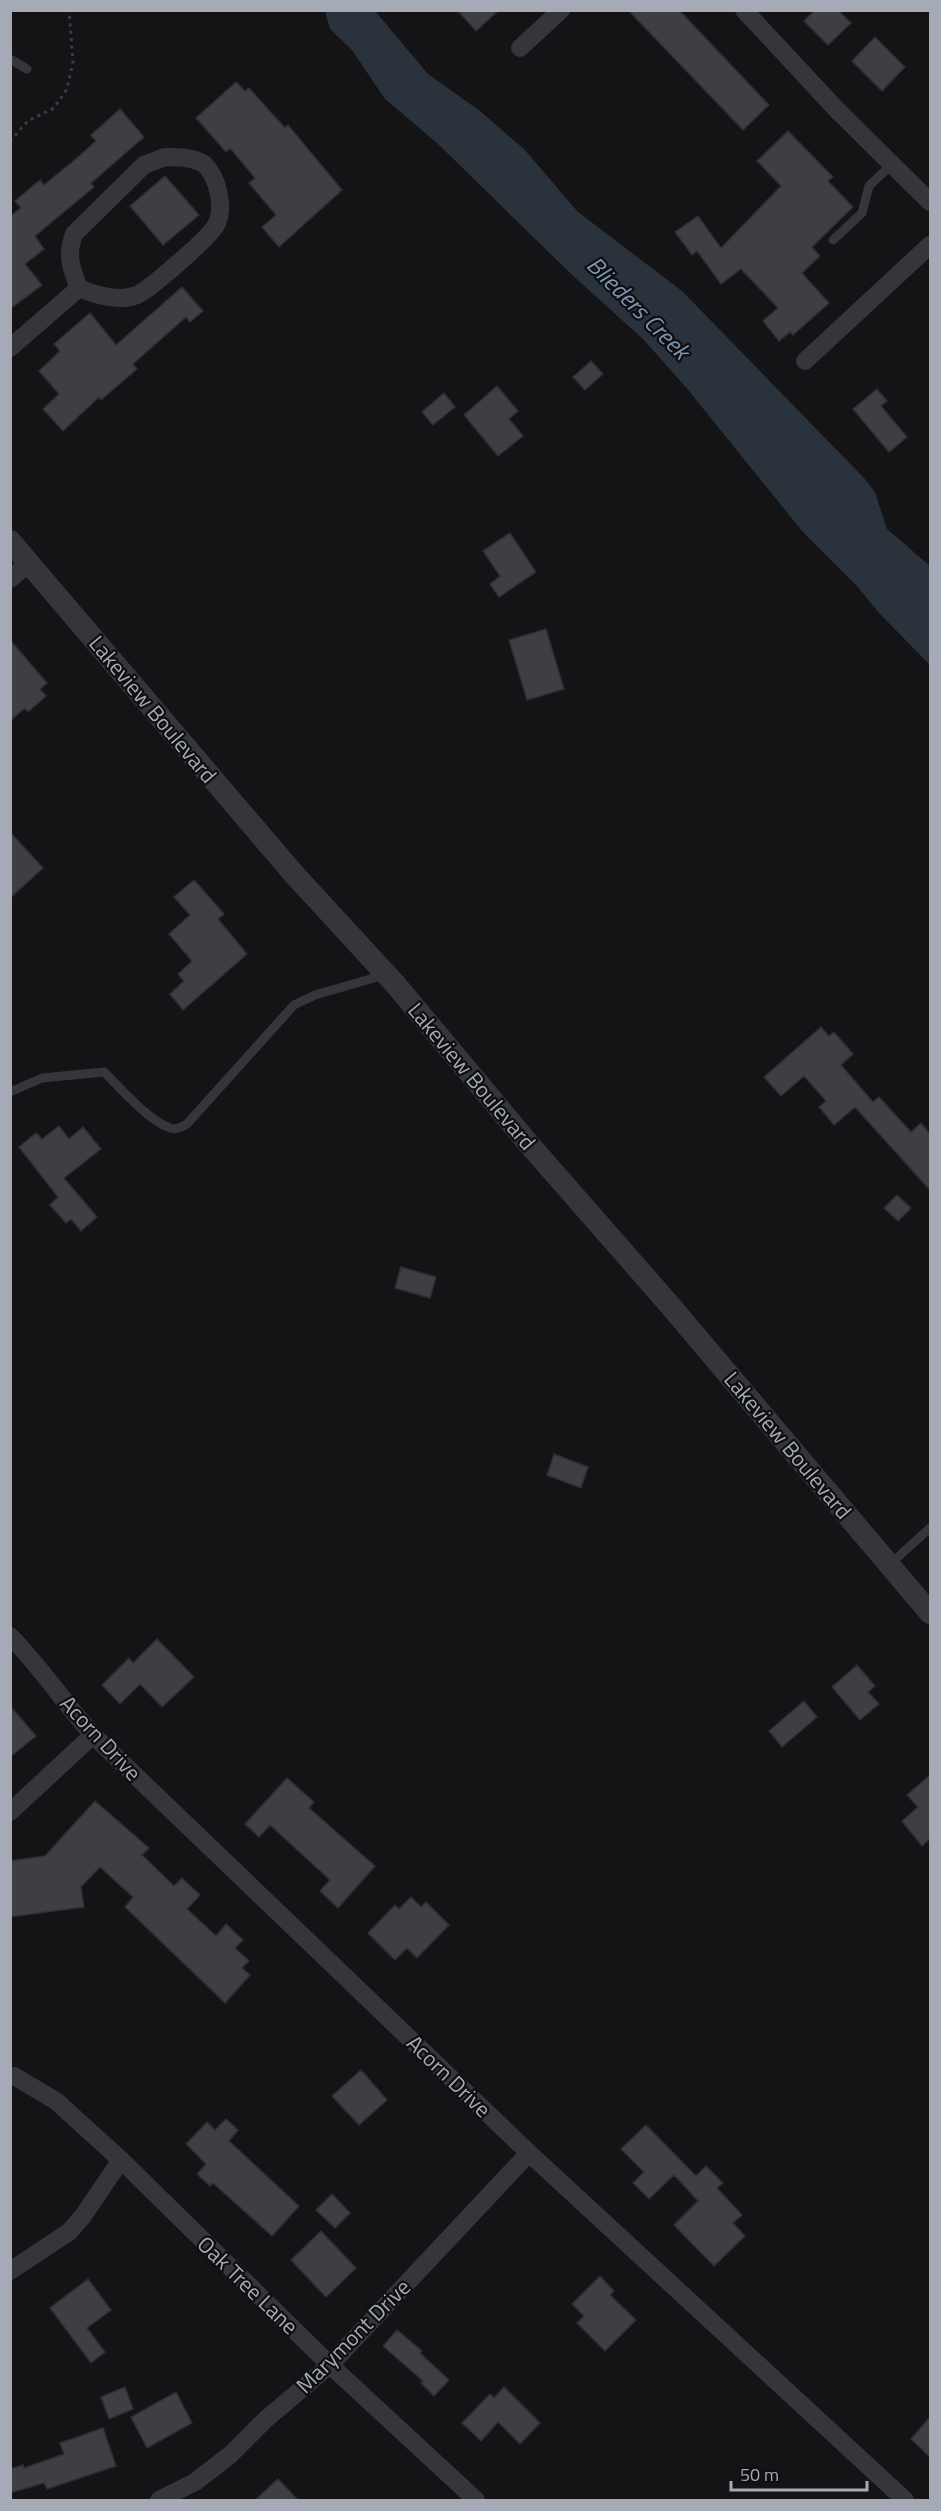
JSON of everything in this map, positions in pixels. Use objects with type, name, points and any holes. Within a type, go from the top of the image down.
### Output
[{"type":"street","points":[[520,48],[561,10]]},
{"type":"street","points":[[744,10],[837,110],[930,202]]},
{"type":"street","points":[[165,157],[185,158],[205,165],[218,190],[222,208],[216,226],[154,285],[135,296],[96,295],[79,288],[69,263],[69,247],[74,234],[144,165],[165,157]]},
{"type":"street","points":[[805,361],[930,245]]},
{"type":"street","points":[[10,348],[79,288]]},
{"type":"street","name":"Lakeview Boulevard","points":[[10,541],[293,873],[386,974],[930,1613]]},
{"type":"street","points":[[10,579],[28,563]]},
{"type":"street","name":"Acorn Drive","points":[[10,1636],[33,1659],[72,1712],[93,1735],[529,2152],[904,2500]]},
{"type":"street","points":[[10,1812],[93,1735]]},
{"type":"street","name":"Oak Tree Lane","points":[[14,2076],[56,2101],[121,2160],[330,2365],[477,2500]]},
{"type":"street","name":"Marymont Drive","points":[[159,2500],[195,2481],[230,2455],[264,2420],[330,2365],[529,2152]]},
{"type":"street","points":[[10,2271],[69,2232],[121,2160]]},
{"type":"lane","points":[[10,59],[27,69]]},
{"type":"lane","points":[[833,240],[862,213],[869,186],[892,164]]},
{"type":"lane","points":[[10,1092],[42,1078],[104,1072],[148,1114],[169,1127],[179,1129],[188,1124],[294,1005],[315,994],[386,974]]},
{"type":"lane","points":[[889,1565],[930,1528]]},
{"type":"path","points":[[10,141],[28,121],[54,108],[67,89],[72,62],[69,10]]},
{"type":"water","name":"Blieders Creek","points":[[325,11],[375,11],[428,74],[480,111],[524,149],[578,212],[682,291],[864,478],[875,492],[887,529],[930,566],[930,665],[802,531],[689,391],[644,340],[569,272],[437,143],[385,99],[352,50],[330,29]]},
{"type":"building","points":[[457,10],[499,10],[476,31]]},
{"type":"building","points":[[628,10],[679,10],[769,105],[743,130]]},
{"type":"building","points":[[815,10],[838,10],[851,23],[828,45],[804,21]]},
{"type":"building","points":[[875,37],[905,67],[882,91],[852,61]]},
{"type":"building","points":[[236,82],[245,91],[249,88],[285,128],[288,125],[342,190],[279,247],[262,227],[276,215],[249,183],[255,178],[230,148],[226,152],[196,118]]},
{"type":"building","points":[[120,109],[144,137],[91,183],[94,187],[35,236],[44,249],[25,264],[42,285],[10,309],[10,216],[21,208],[15,201],[40,180],[44,185],[77,158],[96,141],[91,135]]},
{"type":"building","points":[[788,131],[833,177],[828,181],[853,207],[812,247],[820,256],[802,273],[829,303],[793,335],[790,332],[779,341],[763,321],[778,308],[741,269],[721,284],[697,251],[692,255],[675,232],[698,216],[721,248],[781,186],[757,161]]},
{"type":"building","points":[[165,176],[199,215],[163,245],[130,206]]},
{"type":"building","points":[[182,287],[203,311],[190,322],[186,317],[133,364],[137,369],[101,400],[99,397],[63,431],[43,409],[59,394],[39,371],[60,351],[54,344],[90,313],[116,345]]},
{"type":"building","points":[[591,361],[603,374],[585,390],[573,377]]},
{"type":"building","points":[[497,386],[518,411],[509,419],[523,436],[498,456],[464,415]]},
{"type":"building","points":[[877,389],[887,401],[881,406],[907,437],[889,452],[853,409]]},
{"type":"building","points":[[444,393],[455,407],[433,425],[422,412]]},
{"type":"building","points":[[510,533],[536,572],[499,597],[490,584],[500,576],[483,551]]},
{"type":"building","points":[[546,629],[564,689],[527,700],[509,640]]},
{"type":"building","points":[[10,640],[47,683],[40,689],[46,696],[28,712],[25,708],[10,721]]},
{"type":"building","points":[[10,832],[43,868],[10,898]]},
{"type":"building","points":[[194,880],[224,914],[218,919],[247,954],[183,1010],[170,994],[184,981],[178,974],[192,961],[169,934],[190,915],[174,897]]},
{"type":"building","points":[[821,1027],[829,1036],[834,1032],[853,1054],[841,1065],[873,1102],[879,1097],[911,1132],[921,1123],[930,1134],[930,1190],[855,1107],[834,1125],[819,1107],[826,1101],[804,1076],[781,1096],[764,1077]]},
{"type":"building","points":[[59,1126],[69,1139],[83,1127],[101,1149],[64,1178],[97,1217],[81,1231],[71,1219],[66,1223],[50,1205],[58,1197],[19,1147],[36,1133],[42,1139]]},
{"type":"building","points":[[897,1195],[911,1208],[898,1221],[884,1208]]},
{"type":"building","points":[[401,1267],[436,1277],[430,1298],[395,1288]]},
{"type":"building","points":[[554,1454],[588,1467],[581,1488],[547,1475]]},
{"type":"building","points":[[157,1639],[194,1677],[162,1707],[140,1684],[120,1704],[102,1685],[129,1658],[133,1663]]},
{"type":"building","points":[[857,1665],[875,1686],[868,1692],[879,1704],[860,1720],[832,1687]]},
{"type":"building","points":[[804,1701],[817,1717],[782,1747],[769,1731]]},
{"type":"building","points":[[10,1706],[36,1736],[10,1757]]},
{"type":"building","points":[[930,1775],[930,1839],[922,1846],[902,1821],[918,1807],[907,1795]]},
{"type":"building","points":[[287,1778],[314,1802],[309,1808],[375,1866],[338,1908],[320,1891],[330,1880],[270,1825],[259,1837],[245,1824]]},
{"type":"building","points":[[95,1801],[149,1848],[142,1855],[174,1886],[182,1878],[200,1895],[187,1909],[216,1936],[226,1924],[243,1940],[235,1948],[249,1961],[242,1968],[250,1975],[225,2003],[125,1907],[133,1897],[100,1867],[81,1887],[84,1907],[10,1917],[10,1861],[45,1856]]},
{"type":"building","points":[[411,1897],[421,1907],[426,1902],[449,1925],[417,1958],[407,1948],[395,1960],[368,1933],[395,1905],[399,1909]]},
{"type":"building","points":[[361,2070],[387,2100],[359,2125],[332,2096]]},
{"type":"building","points":[[226,2119],[238,2130],[229,2141],[299,2206],[272,2236],[213,2183],[210,2186],[197,2174],[206,2164],[186,2144],[207,2122],[215,2130]]},
{"type":"building","points":[[646,2125],[696,2176],[706,2166],[723,2183],[717,2188],[742,2215],[733,2223],[745,2236],[714,2266],[674,2225],[698,2201],[674,2175],[649,2199],[633,2183],[644,2172],[621,2149]]},
{"type":"building","points":[[332,2194],[350,2213],[335,2228],[316,2210]]},
{"type":"building","points":[[321,2231],[356,2268],[326,2297],[291,2260]]},
{"type":"building","points":[[600,2276],[614,2291],[610,2295],[636,2320],[605,2351],[577,2323],[584,2316],[572,2304]]},
{"type":"building","points":[[88,2279],[111,2310],[87,2328],[105,2352],[91,2363],[50,2308]]},
{"type":"building","points":[[397,2330],[422,2351],[420,2353],[449,2380],[434,2396],[421,2383],[423,2381],[383,2346]]},
{"type":"building","points":[[125,2387],[133,2409],[109,2419],[101,2397]]},
{"type":"building","points":[[504,2387],[540,2423],[520,2444],[498,2422],[481,2441],[462,2423],[490,2394],[494,2398]]},
{"type":"building","points":[[176,2392],[192,2423],[147,2448],[131,2417]]},
{"type":"building","points":[[930,2417],[930,2457],[911,2439]]},
{"type":"building","points":[[103,2428],[116,2466],[47,2489],[44,2483],[10,2493],[10,2469],[23,2465],[24,2468],[64,2454],[60,2443]]},
{"type":"building","points":[[278,2479],[298,2500],[255,2500]]}]
